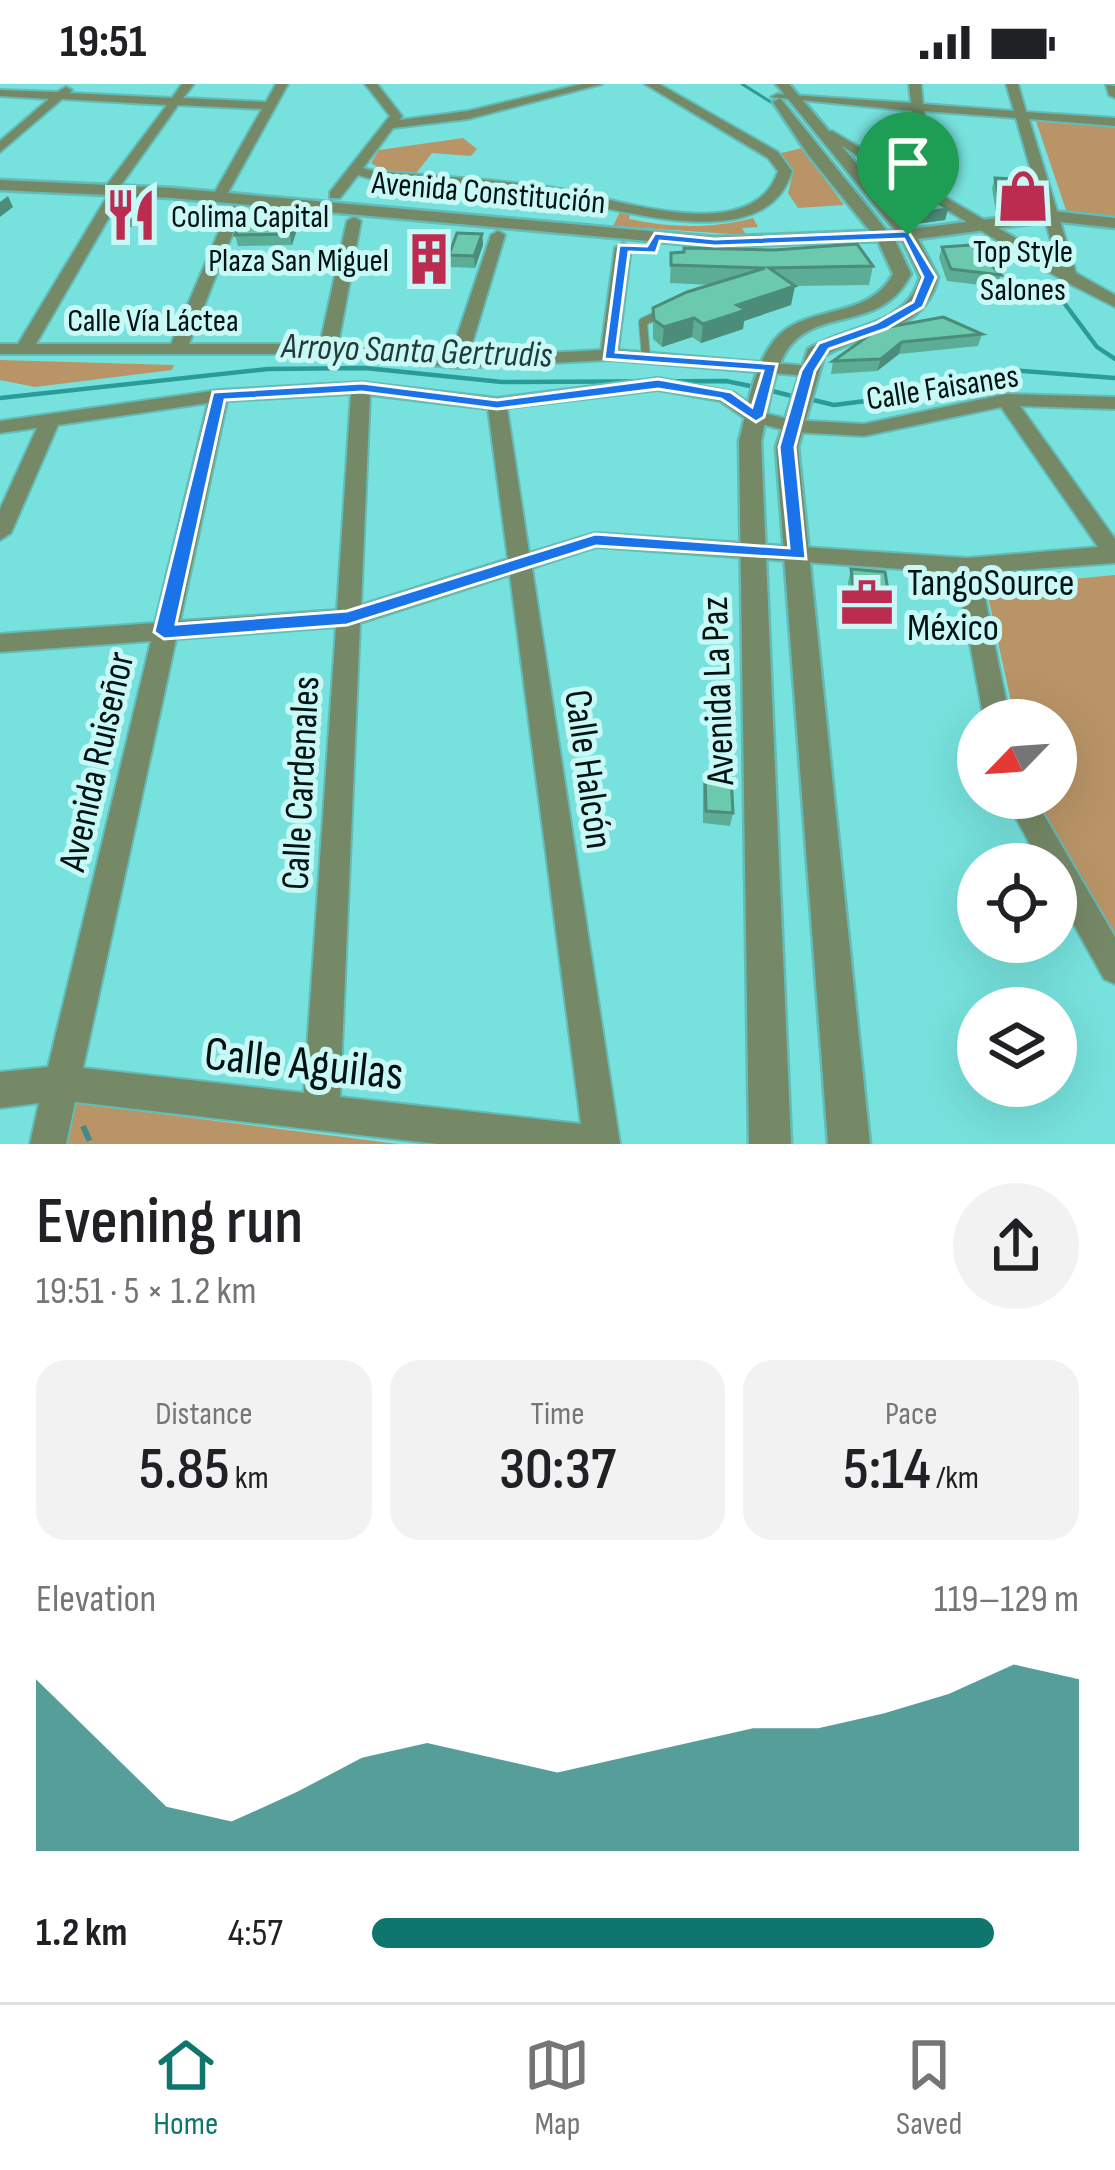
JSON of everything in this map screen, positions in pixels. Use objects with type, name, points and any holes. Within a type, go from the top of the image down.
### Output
[{"type":"street","points":[[0,148],[73,84]]},
{"type":"street","points":[[24,349],[111,195],[188,84]]},
{"type":"street","points":[[219,197],[282,84]]},
{"type":"street","points":[[335,195],[396,116],[371,84]]},
{"type":"street","points":[[393,124],[468,115],[596,84]]},
{"type":"street","points":[[357,170],[555,191],[657,216],[731,213],[776,196],[785,171],[773,155],[651,84]]},
{"type":"street","points":[[915,84],[925,188]]},
{"type":"street","points":[[1012,84],[1070,278]]},
{"type":"street","points":[[779,90],[918,107],[1115,122]]},
{"type":"street","points":[[764,392],[778,349],[797,331],[890,296],[902,274],[899,241],[842,152],[779,90]]},
{"type":"street","points":[[779,90],[814,153],[929,277],[919,304],[881,326],[824,346],[800,398],[787,447],[849,1144]]},
{"type":"street","points":[[0,93],[270,106]]},
{"type":"street","points":[[828,134],[1115,302]]},
{"type":"street","points":[[814,153],[842,152]]},
{"type":"street","name":"Avenida Constitución","points":[[0,185],[623,248],[653,243]]},
{"type":"street","name":"Avenida Constitución","points":[[0,196],[219,197],[653,243],[707,255],[1001,236],[1054,223],[1115,235]]},
{"type":"street","points":[[178,349],[236,210]]},
{"type":"street","points":[[328,349],[354,221]]},
{"type":"street","name":"Avenida Constitución","points":[[899,241],[982,224],[1115,223]]},
{"type":"street","points":[[458,363],[498,235]]},
{"type":"street","points":[[609,356],[623,248]]},
{"type":"street","name":"Calle Vía Láctea","points":[[0,349],[328,349],[458,363],[646,358],[800,398]]},
{"type":"street","name":"Calle Faisanes","points":[[0,428],[218,396],[362,388],[497,404],[658,384],[726,396],[764,392],[800,398],[864,430],[1006,400],[1115,403]]},
{"type":"street","name":"Calle Cardenales","points":[[321,1112],[362,388]]},
{"type":"street","name":"Avenida La Paz","points":[[764,392],[750,441],[770,1144]]},
{"type":"street","name":"Avenida Ruiseñor","points":[[48,1144],[218,396]]},
{"type":"street","points":[[968,574],[1115,554],[1006,400]]},
{"type":"street","name":"Calle Halcón","points":[[497,404],[524,566],[599,1144]]},
{"type":"street","points":[[0,533],[49,422]]},
{"type":"street","points":[[0,644],[347,618],[595,540],[754,551],[800,563],[968,574],[1115,568]]},
{"type":"street","points":[[968,574],[993,699]]},
{"type":"street","points":[[1031,819],[1115,968]]},
{"type":"street","name":"Calle Aguilas","points":[[0,1090],[62,1083],[599,1144]]},
{"type":"lane","points":[[646,358],[643,322],[678,307]]},
{"type":"shaded area","points":[[1036,121],[1115,127],[1115,218],[1067,213]]},
{"type":"shaded area","points":[[463,138],[477,149],[471,156],[432,153],[414,176],[387,173],[371,163],[379,150]]},
{"type":"shaded area","points":[[802,148],[844,205],[798,208],[788,193],[793,173],[777,154]]},
{"type":"shaded area","points":[[620,212],[630,214],[629,219],[676,226],[753,218],[758,227],[742,228],[746,235],[613,226]]},
{"type":"shaded area","points":[[0,360],[174,365],[172,370],[35,387],[0,380]]},
{"type":"shaded area","points":[[1115,575],[1115,939],[1077,872],[1077,843],[1061,843],[1047,819],[1077,819],[1077,699],[1010,699],[986,587]]},
{"type":"shaded area","points":[[74,1103],[398,1144],[66,1144]]},
{"type":"building","points":[[881,172],[890,172],[948,209],[918,213]]},
{"type":"building","points":[[995,178],[1016,179],[1020,200],[999,202]]},
{"type":"building","points":[[152,195],[143,212],[120,212],[131,196]]},
{"type":"building","points":[[245,212],[296,214],[290,234],[235,235]]},
{"type":"building","points":[[457,233],[482,234],[474,256],[449,255]]},
{"type":"building","points":[[857,244],[873,266],[769,268],[795,286],[737,305],[746,310],[703,324],[694,318],[664,327],[654,320],[653,308],[687,292],[765,268],[671,265],[671,253],[684,252],[684,248],[774,250]]},
{"type":"building","points":[[971,245],[1001,275],[951,269],[942,247]]},
{"type":"building","points":[[943,317],[982,334],[902,342],[881,359],[833,361],[878,329]]},
{"type":"building","points":[[851,569],[885,572],[891,609],[856,606]]},
{"type":"building","points":[[705,773],[731,775],[733,813],[706,811]]},
{"type":"waterway","points":[[742,84],[774,104]]},
{"type":"waterway","points":[[1059,296],[1097,347],[1115,359]]},
{"type":"waterway","name":"Arroyo Santa Gertrudis","points":[[0,398],[268,369],[365,368],[502,382],[726,381],[755,387]]},
{"type":"waterway","name":"Arroyo Santa Gertrudis","points":[[809,399],[834,405],[937,392],[1011,370],[1115,378]]},
{"type":"waterway","name":"Arroyo Santa Gertrudis","points":[[768,390],[796,397]]},
{"type":"place","name":"Top Style Salones","points":[[1023,196]]},
{"type":"place","name":"Colima Capital","points":[[131,215]]},
{"type":"place","name":"Plaza San Miguel","points":[[429,259]]},
{"type":"place","name":"TangoSource México","points":[[867,603]]},
{"type":"route","points":[[908,235],[925,260],[929,277],[929,288],[919,304],[881,326],[824,346],[815,353],[808,371],[787,447],[799,555],[595,540],[347,618],[164,632],[218,396],[362,388],[497,404],[658,384],[726,396],[756,417],[772,367],[609,356],[623,248],[652,250],[655,236],[715,242],[908,235]]}]
